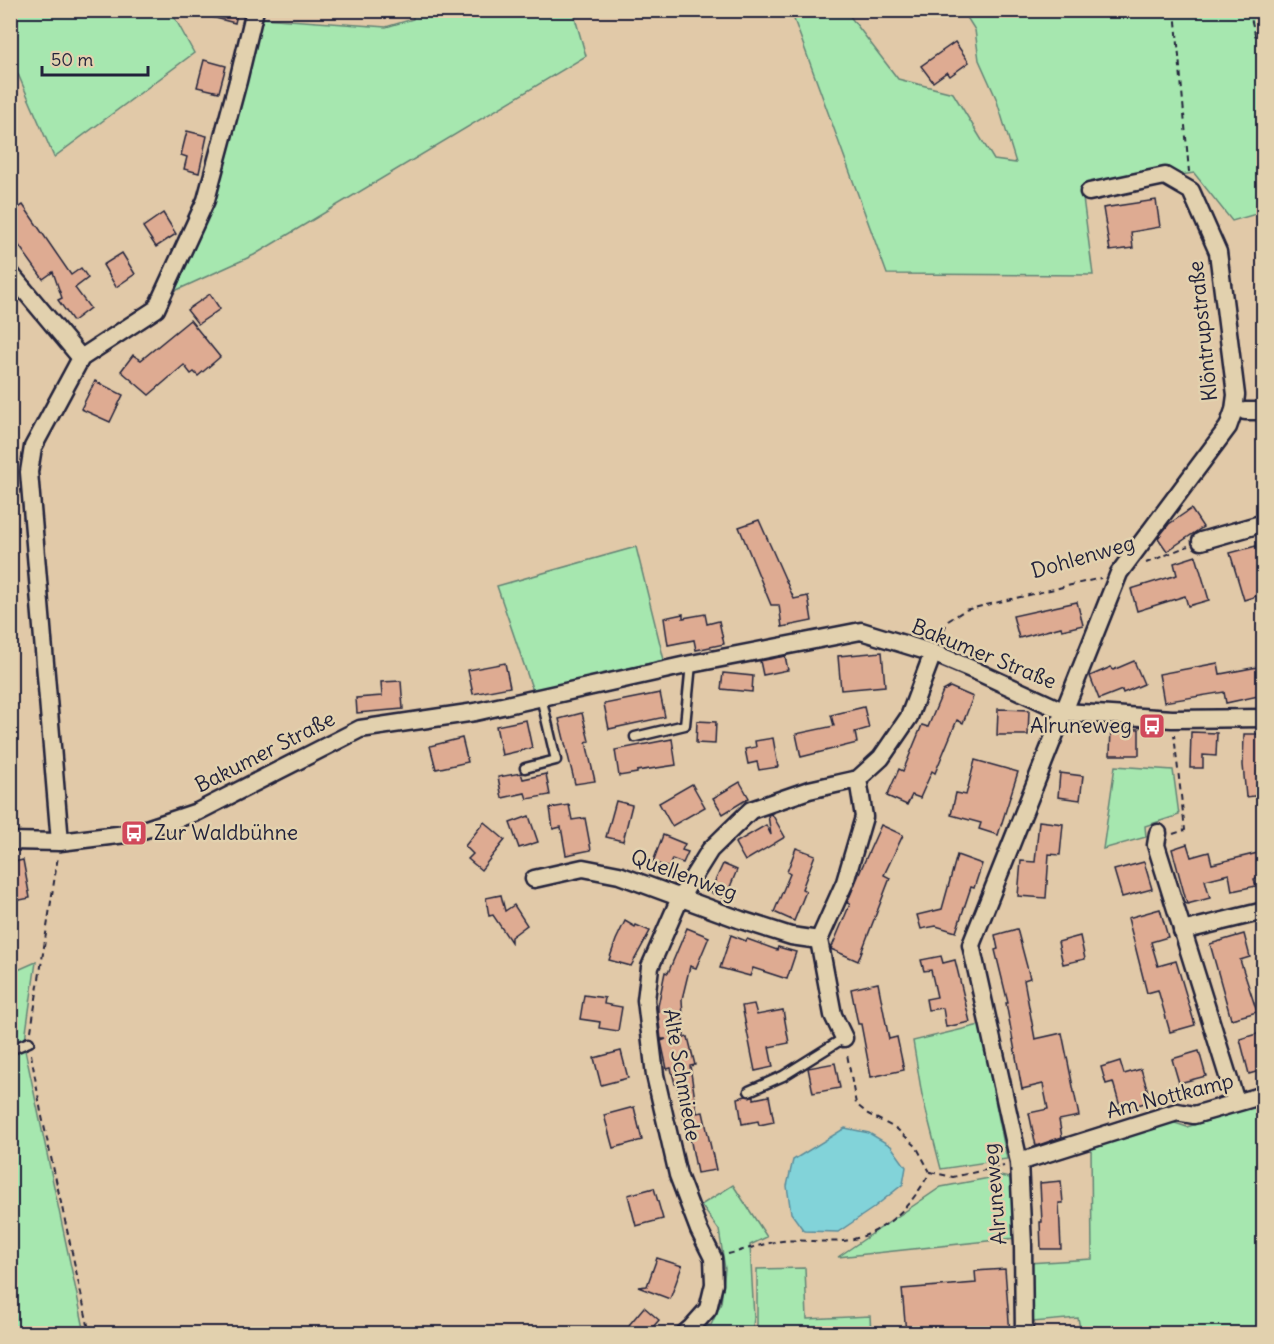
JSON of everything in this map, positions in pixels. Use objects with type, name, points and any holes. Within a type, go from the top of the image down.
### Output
[{"type":"street","points":[[60,842],[29,472],[33,447],[81,358],[156,309],[206,200],[255,10]]},
{"type":"street","points":[[1089,192],[1165,176],[1191,191]]},
{"type":"street","name":"Klöntrupstraße","points":[[1065,712],[1119,573],[1228,427],[1234,410],[1236,395],[1218,252],[1191,191]]},
{"type":"street","points":[[10,273],[81,358]]},
{"type":"street","points":[[1245,411],[1263,411]]},
{"type":"street","points":[[1201,541],[1263,523]]},
{"type":"street","name":"Bakumer Straße","points":[[10,841],[60,842],[134,833],[197,812],[360,729],[475,712],[691,664],[861,631],[933,653],[976,670],[1065,712],[1172,718],[1263,718]]},
{"type":"street","name":"Alte Schmiede","points":[[684,1334],[708,1310],[714,1284],[713,1258],[699,1230],[678,1175],[655,1075],[646,1000],[650,967],[680,898],[710,850],[751,810],[809,790],[858,779],[881,758],[909,717],[933,653]]},
{"type":"street","name":"Alruneweg","points":[[1024,1334],[1019,1162],[971,945],[1065,712]]},
{"type":"street","points":[[844,1038],[833,1015],[819,940],[845,882],[864,817],[858,779]]},
{"type":"street","points":[[1158,833],[1156,845],[1236,1102]]},
{"type":"street","name":"Quellenweg","points":[[534,879],[583,868],[619,875],[791,936],[819,940]]},
{"type":"street","points":[[1182,931],[1263,911]]},
{"type":"street","name":"Am Nottkamp","points":[[1019,1162],[1177,1112],[1194,1115],[1263,1095]]},
{"type":"lane","points":[[635,737],[685,725],[691,664]]},
{"type":"lane","points":[[525,768],[556,760],[541,697]]},
{"type":"lane","points":[[749,1091],[783,1076],[844,1038]]},
{"type":"lane","points":[[10,1050],[29,1042]]},
{"type":"path","points":[[1175,10],[1191,191]]},
{"type":"path","points":[[1249,10],[1257,42],[1263,45]]},
{"type":"path","name":"Dohlenweg","points":[[933,653],[948,621],[966,610],[1119,573],[1201,541]]},
{"type":"path","points":[[1158,833],[1171,835],[1185,830],[1172,718]]},
{"type":"path","points":[[60,842],[29,1042],[41,1112],[90,1334]]},
{"type":"path","points":[[844,1038],[856,1104],[868,1114],[897,1129],[916,1146],[930,1172],[953,1177],[1019,1162]]},
{"type":"path","points":[[713,1258],[781,1241],[843,1241],[871,1234],[901,1214],[922,1188],[930,1172]]},
{"type":"green space","points":[[10,11],[171,11],[194,53],[54,157],[11,58]]},
{"type":"green space","points":[[413,11],[573,11],[586,56],[254,255],[168,294],[262,18],[386,27],[413,19]]},
{"type":"green space","points":[[791,11],[846,11],[898,79],[953,93],[994,160],[1016,163],[996,98],[979,60],[975,30],[963,11],[1263,11],[1263,212],[1232,221],[1194,173],[1082,190],[1093,275],[887,274]]},
{"type":"green space","points":[[636,547],[664,660],[533,691],[497,586]]},
{"type":"green space","points":[[1115,766],[1173,770],[1179,815],[1145,826],[1146,837],[1103,849]]},
{"type":"green space","points":[[36,962],[25,1050],[85,1333],[11,1334],[11,973]]},
{"type":"green space","points":[[980,1025],[1007,1159],[941,1169],[922,1095],[913,1041]]},
{"type":"green space","points":[[1263,1104],[1263,1333],[1081,1333],[1078,1318],[1033,1322],[1028,1263],[1092,1259],[1091,1146],[1169,1121],[1187,1127]]},
{"type":"green space","points":[[1000,1176],[1010,1178],[1015,1238],[838,1257],[941,1187]]},
{"type":"green space","points":[[733,1185],[767,1237],[750,1245],[754,1318],[752,1333],[699,1334],[702,1326],[711,1325],[721,1303],[725,1269],[719,1230],[701,1205]]},
{"type":"green space","points":[[805,1268],[807,1319],[870,1316],[871,1333],[757,1333],[757,1269]]},
{"type":"water","points":[[845,1128],[869,1133],[891,1146],[906,1167],[903,1184],[838,1232],[804,1231],[791,1213],[787,1186],[793,1160]]},
{"type":"building","points":[[201,10],[238,10],[235,23],[200,14]]},
{"type":"building","points":[[955,42],[969,62],[950,76],[947,72],[933,82],[921,66]]},
{"type":"building","points":[[204,60],[226,66],[219,92],[197,87]]},
{"type":"building","points":[[187,131],[207,136],[199,173],[184,169],[187,157],[181,155]]},
{"type":"building","points":[[1156,200],[1160,227],[1131,232],[1133,248],[1110,251],[1103,208]]},
{"type":"building","points":[[23,205],[71,275],[81,268],[88,278],[75,288],[90,308],[73,321],[58,300],[62,298],[53,272],[43,279],[10,233],[10,213]]},
{"type":"building","points":[[163,213],[176,234],[156,247],[143,227]]},
{"type":"building","points":[[122,253],[135,274],[116,287],[103,265]]},
{"type":"building","points":[[210,294],[220,309],[198,324],[187,310]]},
{"type":"building","points":[[190,320],[220,357],[198,376],[194,372],[191,374],[184,365],[149,395],[121,371],[133,355],[141,360]]},
{"type":"building","points":[[95,381],[123,395],[110,422],[81,409]]},
{"type":"building","points":[[1191,509],[1203,527],[1167,551],[1158,538],[1169,524]]},
{"type":"building","points":[[759,520],[794,599],[808,596],[812,621],[782,627],[779,605],[771,605],[739,527]]},
{"type":"building","points":[[1256,546],[1263,574],[1263,594],[1244,600],[1230,553]]},
{"type":"building","points":[[1196,556],[1209,600],[1188,606],[1185,596],[1137,611],[1131,589],[1177,575],[1174,563]]},
{"type":"building","points":[[1077,602],[1083,625],[1062,630],[1061,627],[1019,638],[1013,616]]},
{"type":"building","points":[[683,614],[683,618],[705,614],[707,624],[719,621],[724,644],[696,650],[694,640],[668,645],[664,618]]},
{"type":"building","points":[[882,652],[885,686],[841,690],[838,656]]},
{"type":"building","points":[[785,656],[788,670],[763,675],[760,661]]},
{"type":"building","points":[[1134,661],[1144,684],[1123,693],[1122,690],[1099,699],[1090,676]]},
{"type":"building","points":[[505,663],[510,687],[473,694],[468,670]]},
{"type":"building","points":[[1218,663],[1220,674],[1263,666],[1263,695],[1226,703],[1224,692],[1164,702],[1159,674]]},
{"type":"building","points":[[723,673],[753,676],[752,692],[721,689]]},
{"type":"building","points":[[401,681],[403,709],[357,713],[356,698],[382,696],[381,682]]},
{"type":"building","points":[[950,687],[973,697],[963,723],[957,720],[935,773],[932,771],[920,798],[912,795],[907,805],[887,796],[899,769],[903,771],[922,725],[928,727],[943,691]]},
{"type":"building","points":[[660,693],[665,717],[609,729],[604,704]]},
{"type":"building","points":[[864,707],[869,728],[855,732],[857,743],[801,757],[796,734],[834,726],[831,715]]},
{"type":"building","points":[[998,709],[1029,710],[1028,735],[997,735]]},
{"type":"building","points":[[582,713],[595,781],[575,784],[559,719]]},
{"type":"building","points":[[526,720],[532,748],[502,755],[496,726]]},
{"type":"building","points":[[697,721],[716,722],[715,744],[696,743]]},
{"type":"building","points":[[1111,728],[1139,729],[1139,755],[1110,755]]},
{"type":"building","points":[[1191,732],[1217,733],[1216,756],[1203,755],[1203,768],[1190,768]]},
{"type":"building","points":[[1244,734],[1263,734],[1263,795],[1246,797],[1243,765]]},
{"type":"building","points":[[462,738],[468,762],[436,769],[430,746]]},
{"type":"building","points":[[773,738],[778,767],[759,770],[757,762],[748,764],[745,749],[756,747],[755,741]]},
{"type":"building","points":[[672,739],[676,765],[619,776],[615,750]]},
{"type":"building","points":[[975,760],[1018,772],[998,835],[979,829],[981,823],[951,815],[956,793],[966,795]]},
{"type":"building","points":[[521,773],[523,779],[546,774],[550,795],[527,799],[525,793],[502,798],[498,777]]},
{"type":"building","points":[[1060,773],[1083,776],[1080,800],[1058,797]]},
{"type":"building","points":[[740,782],[749,798],[723,814],[713,798]]},
{"type":"building","points":[[692,784],[705,807],[672,826],[659,803]]},
{"type":"building","points":[[616,801],[632,805],[623,841],[606,837]]},
{"type":"building","points":[[569,805],[572,820],[585,818],[591,850],[566,855],[561,827],[553,829],[550,808]]},
{"type":"building","points":[[772,814],[785,837],[745,861],[735,843],[766,825],[771,835],[768,815]]},
{"type":"building","points":[[529,816],[538,842],[519,848],[510,823]]},
{"type":"building","points":[[1039,821],[1063,824],[1060,855],[1049,854],[1046,898],[1018,896],[1021,861],[1035,862]]},
{"type":"building","points":[[484,822],[505,840],[481,870],[468,859],[473,854],[465,846]]},
{"type":"building","points":[[881,825],[903,835],[884,875],[890,878],[858,961],[831,949],[850,904],[847,903]]},
{"type":"building","points":[[663,835],[685,844],[682,850],[688,852],[683,863],[672,859],[669,868],[653,862]]},
{"type":"building","points":[[1187,844],[1191,857],[1209,852],[1212,864],[1258,853],[1263,877],[1254,879],[1256,886],[1232,891],[1229,874],[1205,880],[1210,898],[1187,904],[1172,849]]},
{"type":"building","points":[[796,848],[815,855],[802,889],[806,891],[794,921],[774,912],[790,874],[787,872]]},
{"type":"building","points":[[957,855],[982,864],[974,888],[971,887],[956,932],[936,926],[921,929],[917,915],[942,909]]},
{"type":"building","points":[[23,860],[30,898],[10,902],[10,863]]},
{"type":"building","points":[[1144,862],[1152,889],[1122,897],[1114,870]]},
{"type":"building","points":[[723,864],[737,870],[725,899],[710,892]]},
{"type":"building","points":[[501,895],[505,911],[514,905],[527,925],[511,937],[511,942],[493,915],[489,916],[486,898]]},
{"type":"building","points":[[1160,909],[1168,937],[1151,942],[1158,966],[1176,961],[1195,1025],[1170,1032],[1158,990],[1147,993],[1128,918]]},
{"type":"building","points":[[625,921],[635,927],[636,925],[650,931],[631,966],[609,960]]},
{"type":"building","points":[[687,928],[709,937],[696,968],[690,966],[682,999],[684,1038],[688,1037],[695,1065],[690,1066],[697,1113],[703,1112],[716,1170],[697,1173],[677,1084],[675,1084],[671,1068],[667,1069],[661,1041],[666,1039],[661,1039],[658,1014],[665,972],[668,973]]},
{"type":"building","points":[[1017,929],[1030,978],[1024,980],[1035,1039],[1062,1033],[1079,1116],[1059,1120],[1062,1137],[1036,1146],[1029,1113],[1048,1109],[1043,1084],[1022,1089],[1006,1003],[1008,1003],[995,950],[998,949],[995,935]]},
{"type":"building","points":[[1244,934],[1250,957],[1240,960],[1257,1012],[1231,1019],[1210,944]]},
{"type":"building","points":[[731,935],[777,950],[778,947],[796,952],[787,979],[753,968],[750,976],[720,968]]},
{"type":"building","points":[[1080,936],[1085,959],[1063,964],[1058,942]]},
{"type":"building","points":[[941,956],[943,963],[955,960],[970,1022],[946,1027],[943,1008],[928,1010],[926,999],[937,997],[931,970],[924,971],[921,960]]},
{"type":"building","points":[[878,983],[889,1039],[897,1037],[904,1070],[871,1077],[861,1024],[858,1024],[851,989]]},
{"type":"building","points":[[584,995],[605,998],[604,1004],[622,1007],[618,1031],[599,1028],[600,1022],[580,1019]]},
{"type":"building","points":[[754,1004],[757,1015],[783,1010],[789,1043],[769,1047],[773,1067],[755,1071],[742,1006]]},
{"type":"building","points":[[1263,1032],[1263,1070],[1249,1074],[1240,1039]]},
{"type":"building","points":[[621,1051],[628,1078],[601,1085],[594,1058]]},
{"type":"building","points":[[1199,1051],[1206,1076],[1179,1083],[1172,1059]]},
{"type":"building","points":[[1120,1061],[1124,1074],[1141,1069],[1151,1101],[1121,1110],[1113,1082],[1106,1084],[1101,1067]]},
{"type":"building","points":[[835,1063],[840,1088],[813,1093],[808,1068]]},
{"type":"building","points":[[754,1096],[754,1099],[769,1096],[774,1122],[759,1125],[758,1121],[742,1124],[738,1098]]},
{"type":"building","points":[[634,1107],[642,1140],[613,1148],[604,1115]]},
{"type":"building","points":[[1061,1181],[1063,1203],[1059,1203],[1061,1249],[1041,1249],[1040,1183]]},
{"type":"building","points":[[654,1188],[663,1219],[636,1226],[628,1195]]},
{"type":"building","points":[[657,1258],[682,1266],[670,1299],[638,1287],[647,1286]]},
{"type":"building","points":[[1005,1269],[1010,1334],[980,1334],[979,1327],[906,1333],[902,1289],[976,1283],[975,1271]]},
{"type":"building","points":[[644,1307],[659,1320],[647,1334],[639,1334],[629,1325]]},
{"type":"place","name":"Alruneweg","points":[[1152,726]]},
{"type":"place","name":"Zur Waldbühne","points":[[134,833]]}]
